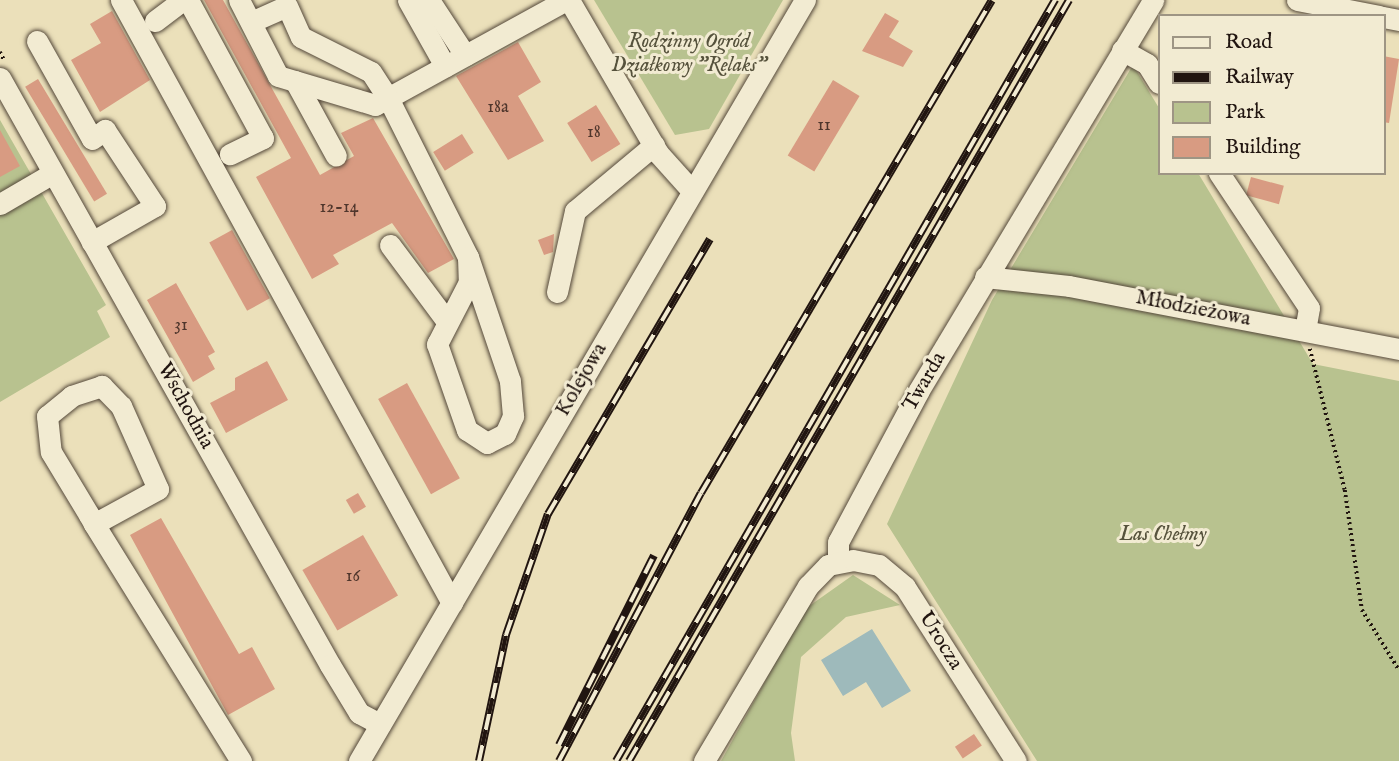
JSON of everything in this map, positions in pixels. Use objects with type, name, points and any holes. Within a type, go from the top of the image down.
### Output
[{"type":"street","points":[[121,0],[452,603]]},
{"type":"street","points":[[155,21],[186,0],[263,138],[230,154]]},
{"type":"street","points":[[239,0],[278,76],[376,105],[567,0],[654,145],[680,184],[692,191]]},
{"type":"street","points":[[408,0],[445,66]]},
{"type":"street","points":[[429,0],[465,55]]},
{"type":"street","name":"Kolejowa","points":[[359,761],[806,0]]},
{"type":"street","name":"Twarda","points":[[838,562],[838,542],[985,277],[1153,0]]},
{"type":"street","points":[[1297,0],[1370,14]]},
{"type":"street","points":[[251,22],[287,6],[301,37],[371,72],[388,98],[468,257],[473,282],[510,381],[513,416],[505,434],[487,443],[467,430],[448,388],[438,345],[446,320],[473,282]]},
{"type":"street","points":[[37,41],[92,139],[105,130],[155,206],[92,242]]},
{"type":"street","points":[[1122,50],[1147,64],[1158,81]]},
{"type":"street","name":"Wschodnia","points":[[0,78],[330,665],[359,713],[380,724]]},
{"type":"street","points":[[295,81],[336,156]]},
{"type":"street","points":[[556,292],[575,211],[654,145]]},
{"type":"street","points":[[0,204],[53,173]]},
{"type":"street","points":[[1220,175],[1308,308],[1305,330]]},
{"type":"street","points":[[390,245],[446,320]]},
{"type":"street","name":"Młodzieżowa","points":[[985,277],[1069,286],[1399,349]]},
{"type":"street","points":[[94,524],[158,489],[121,406],[102,386],[72,396],[47,416],[51,452],[94,524],[241,761]]},
{"type":"street","points":[[704,761],[787,618],[821,571],[838,562]]},
{"type":"street","name":"Urocza","points":[[838,562],[879,565],[905,587],[1016,761]]},
{"type":"path","points":[[1305,330],[1345,490],[1362,610],[1399,670]]},
{"type":"green space","name":"Rodzinny Ogród Działkowy \"Relaks\"","points":[[594,0],[783,0],[709,129],[675,135]]},
{"type":"green space","name":"Las Chełmy","points":[[1133,65],[1158,106],[1158,175],[1199,175],[1313,364],[1399,381],[1399,761],[1037,761],[887,524],[992,300]]},
{"type":"green space","points":[[0,120],[106,305],[97,311],[110,337],[0,402]]},
{"type":"green space","points":[[853,575],[900,605],[846,617],[801,657],[791,733],[795,761],[721,761],[805,609]]},
{"type":"water","points":[[872,629],[911,691],[882,708],[866,682],[843,696],[821,660]]},
{"type":"building","points":[[204,0],[223,0],[320,175],[354,156],[341,133],[373,118],[454,259],[428,273],[392,223],[333,255],[339,264],[312,279],[256,177],[291,158]]},
{"type":"building","points":[[112,11],[150,80],[100,112],[71,60],[101,43],[90,24]]},
{"type":"building","points":[[885,13],[899,21],[889,37],[913,51],[903,67],[862,51]]},
{"type":"building","points":[[518,42],[541,82],[518,96],[544,141],[508,160],[456,76]]},
{"type":"building","points":[[1385,56],[1399,59],[1389,123],[1385,122]]},
{"type":"building","points":[[38,79],[107,194],[94,202],[25,87]]},
{"type":"building","points":[[833,80],[860,96],[814,171],[788,155]]},
{"type":"building","points":[[596,105],[620,144],[592,162],[567,123]]},
{"type":"building","points":[[0,130],[20,166],[0,177]]},
{"type":"building","points":[[462,134],[474,153],[445,171],[433,152]]},
{"type":"building","points":[[1251,177],[1284,186],[1279,204],[1246,195]]},
{"type":"building","points":[[232,230],[270,298],[247,311],[209,243]]},
{"type":"building","points":[[554,234],[553,252],[544,255],[538,240]]},
{"type":"building","points":[[176,283],[215,352],[208,356],[215,369],[193,382],[147,300]]},
{"type":"building","points":[[267,361],[288,400],[226,433],[210,403],[235,390],[235,378]]},
{"type":"building","points":[[407,383],[460,478],[431,494],[378,399]]},
{"type":"building","points":[[358,493],[366,507],[354,514],[346,500]]},
{"type":"building","points":[[161,518],[239,654],[252,647],[275,689],[228,715],[130,535]]},
{"type":"building","points":[[363,535],[398,596],[337,631],[302,570]]},
{"type":"building","points":[[974,734],[982,746],[963,758],[955,747]]},
{"type":"railway","points":[[559,761],[701,493],[992,0]]},
{"type":"railway","points":[[616,761],[1055,0]]},
{"type":"railway","points":[[629,761],[1069,0]]},
{"type":"railway","points":[[479,761],[506,635],[548,514],[710,239]]},
{"type":"railway","points":[[559,745],[654,555]]}]
